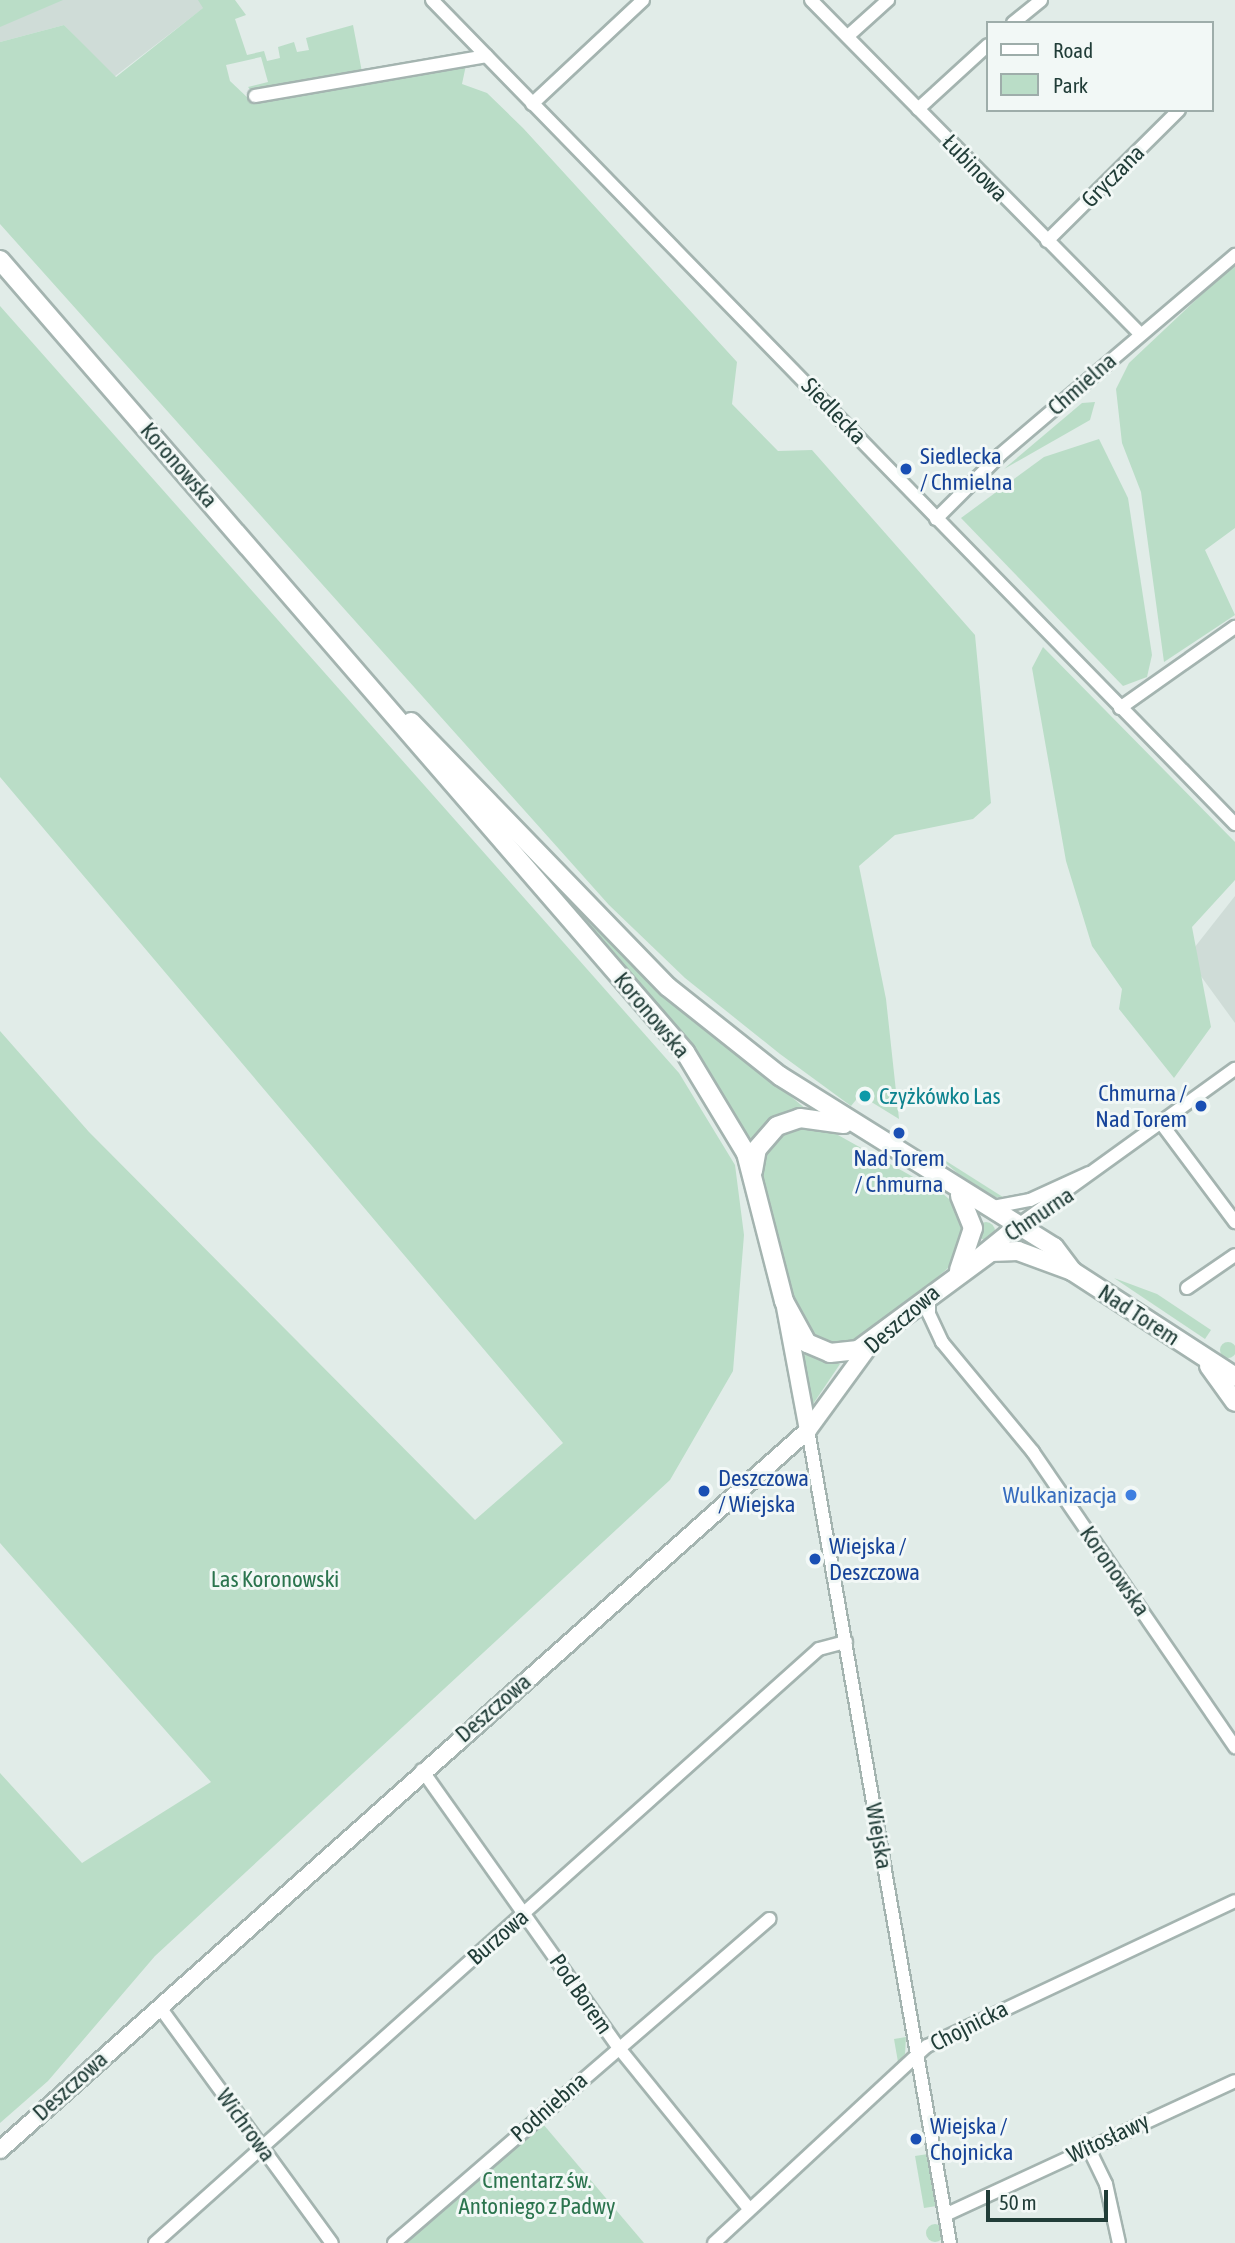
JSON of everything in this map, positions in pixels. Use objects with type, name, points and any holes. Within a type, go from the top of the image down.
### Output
[{"type":"main road","name":"Koronowska","points":[[0,260],[685,1052],[753,1171],[784,1301]]},
{"type":"main road","name":"Koronowska","points":[[358,671],[668,987],[854,1127],[1017,1226]]},
{"type":"main road","points":[[753,1171],[762,1139],[788,1121],[813,1118],[854,1127]]},
{"type":"main road","points":[[957,1273],[973,1228],[959,1193]]},
{"type":"main road","name":"Nad Torem","points":[[1017,1226],[1054,1247],[1072,1271]]},
{"type":"main road","name":"Nad Torem","points":[[975,1259],[1011,1250],[1072,1271],[1205,1360],[1235,1377]]},
{"type":"main road","name":"Deszczowa","points":[[871,1343],[975,1259]]},
{"type":"main road","points":[[784,1301],[814,1348],[848,1353],[871,1343]]},
{"type":"main road","name":"Nad Torem","points":[[1205,1360],[1235,1402]]},
{"type":"street","name":"Siedlecka","points":[[432,0],[1235,824]]},
{"type":"street","points":[[531,104],[643,0]]},
{"type":"street","name":"Łubinowa","points":[[811,0],[1140,334]]},
{"type":"street","points":[[848,36],[887,0]]},
{"type":"street","points":[[1015,21],[1041,0]]},
{"type":"street","points":[[918,108],[986,47]]},
{"type":"street","points":[[256,96],[486,56]]},
{"type":"street","name":"Gryczana","points":[[1047,241],[1177,112]]},
{"type":"street","name":"Chmielna","points":[[936,519],[1140,334],[1235,254]]},
{"type":"street","points":[[1120,708],[1235,627]]},
{"type":"street","name":"Chmurna","points":[[975,1259],[1235,1069]]},
{"type":"street","points":[[1161,1124],[1235,1222]]},
{"type":"street","name":"Chmurna","points":[[985,1208],[1030,1200],[1102,1167]]},
{"type":"street","points":[[1187,1288],[1235,1255]]},
{"type":"street","name":"Koronowska","points":[[929,1294],[929,1314],[947,1349],[1033,1452],[1235,1747]]},
{"type":"street","name":"Koronowska","points":[[784,1301],[808,1430]]},
{"type":"street","name":"Deszczowa","points":[[0,2150],[422,1770],[808,1430],[871,1343]]},
{"type":"street","name":"Wiejska","points":[[808,1430],[950,2243]]},
{"type":"street","name":"Burzowa","points":[[155,2243],[818,1649],[846,1642]]},
{"type":"street","name":"Pod Borem","points":[[422,1770],[618,2047],[749,2210]]},
{"type":"street","name":"Chojnicka","points":[[714,2243],[917,2055],[942,2037],[1235,1900]]},
{"type":"street","name":"Podniebna","points":[[394,2243],[618,2047],[770,1919]]},
{"type":"street","name":"Wichrowa","points":[[159,2006],[332,2243]]},
{"type":"street","name":"Witosławy","points":[[945,2215],[1235,2081]]},
{"type":"street","points":[[1088,2147],[1106,2183],[1119,2243]]},
{"type":"shaded area","points":[[0,0],[202,0],[206,6],[114,77],[64,25],[0,42]]},
{"type":"shaded area","points":[[1235,896],[1235,1023],[1187,957]]},
{"type":"green space","points":[[0,0],[63,0],[0,27]]},
{"type":"green space","points":[[198,0],[235,0],[246,15],[235,19],[247,55],[264,51],[267,61],[280,58],[278,47],[294,42],[297,52],[309,50],[306,38],[353,25],[362,72],[254,94],[248,87],[268,82],[261,57],[226,65],[230,81],[249,99],[466,65],[462,84],[487,93],[523,128],[737,362],[732,404],[778,451],[812,450],[975,635],[991,803],[973,819],[895,835],[859,866],[886,999],[899,1119],[860,1095],[851,1106],[780,1054],[685,978],[609,905],[0,224],[0,42],[64,25],[116,77],[203,8]]},
{"type":"green space","points":[[1235,263],[1235,528],[1205,550],[1235,615],[1164,662],[1141,492],[1122,443],[1116,389],[1129,363]]},
{"type":"green space","name":"Las Koronowski","points":[[0,306],[679,1073],[735,1165],[744,1235],[733,1371],[670,1480],[155,1956],[48,2081],[0,2123],[0,1773],[82,1863],[211,1782],[0,1543],[0,1031],[89,1132],[475,1520],[563,1443],[0,777]]},
{"type":"green space","points":[[1095,402],[1090,420],[1004,469],[1082,403]]},
{"type":"green space","points":[[1099,439],[1128,498],[1152,655],[1147,677],[1123,686],[961,518],[1044,457]]},
{"type":"green space","points":[[1043,647],[1235,842],[1235,880],[1192,927],[1211,1027],[1174,1078],[1119,1009],[1122,989],[1092,946],[1066,861],[1032,668]]},
{"type":"green space","points":[[548,877],[648,977],[807,1110],[769,1123],[749,1146],[697,1059]]},
{"type":"green space","points":[[795,1126],[829,1130],[942,1193],[956,1205],[966,1228],[954,1263],[870,1335],[840,1348],[809,1336],[795,1312],[761,1172],[773,1138]]},
{"type":"green space","points":[[935,1154],[1006,1199],[983,1195]]},
{"type":"green space","points":[[986,1222],[992,1225],[995,1231],[992,1237],[986,1240],[980,1237],[977,1231],[980,1225]]},
{"type":"green space","points":[[1114,1278],[1157,1294],[1211,1330],[1205,1339]]},
{"type":"green space","points":[[1228,1342],[1234,1344],[1234,1356],[1228,1358],[1222,1356],[1220,1350],[1222,1344]]},
{"type":"green space","points":[[800,1348],[840,1364],[809,1410]]},
{"type":"green space","points":[[906,2037],[905,2054],[898,2062],[894,2039]]},
{"type":"green space","name":"Cmentarz św. Antoniego z Padwy","points":[[543,2124],[644,2243],[406,2243]]},
{"type":"green space","points":[[928,2154],[937,2206],[924,2208],[915,2156]]},
{"type":"green space","points":[[935,2224],[941,2227],[944,2233],[941,2239],[935,2242],[929,2239],[926,2233],[929,2227]]},
{"type":"place","name":"Siedlecka / Chmielna","points":[[906,469]]},
{"type":"place","name":"Czyżkówko Las","points":[[865,1096]]},
{"type":"place","name":"Chmurna / Nad Torem","points":[[1201,1106]]},
{"type":"place","name":"Nad Torem / Chmurna","points":[[899,1133]]},
{"type":"place","name":"Deszczowa / Wiejska","points":[[704,1491]]},
{"type":"place","name":"Wulkanizacja","points":[[1131,1495]]},
{"type":"place","name":"Wiejska / Deszczowa","points":[[815,1559]]},
{"type":"place","name":"Wiejska / Chojnicka","points":[[916,2139]]}]
